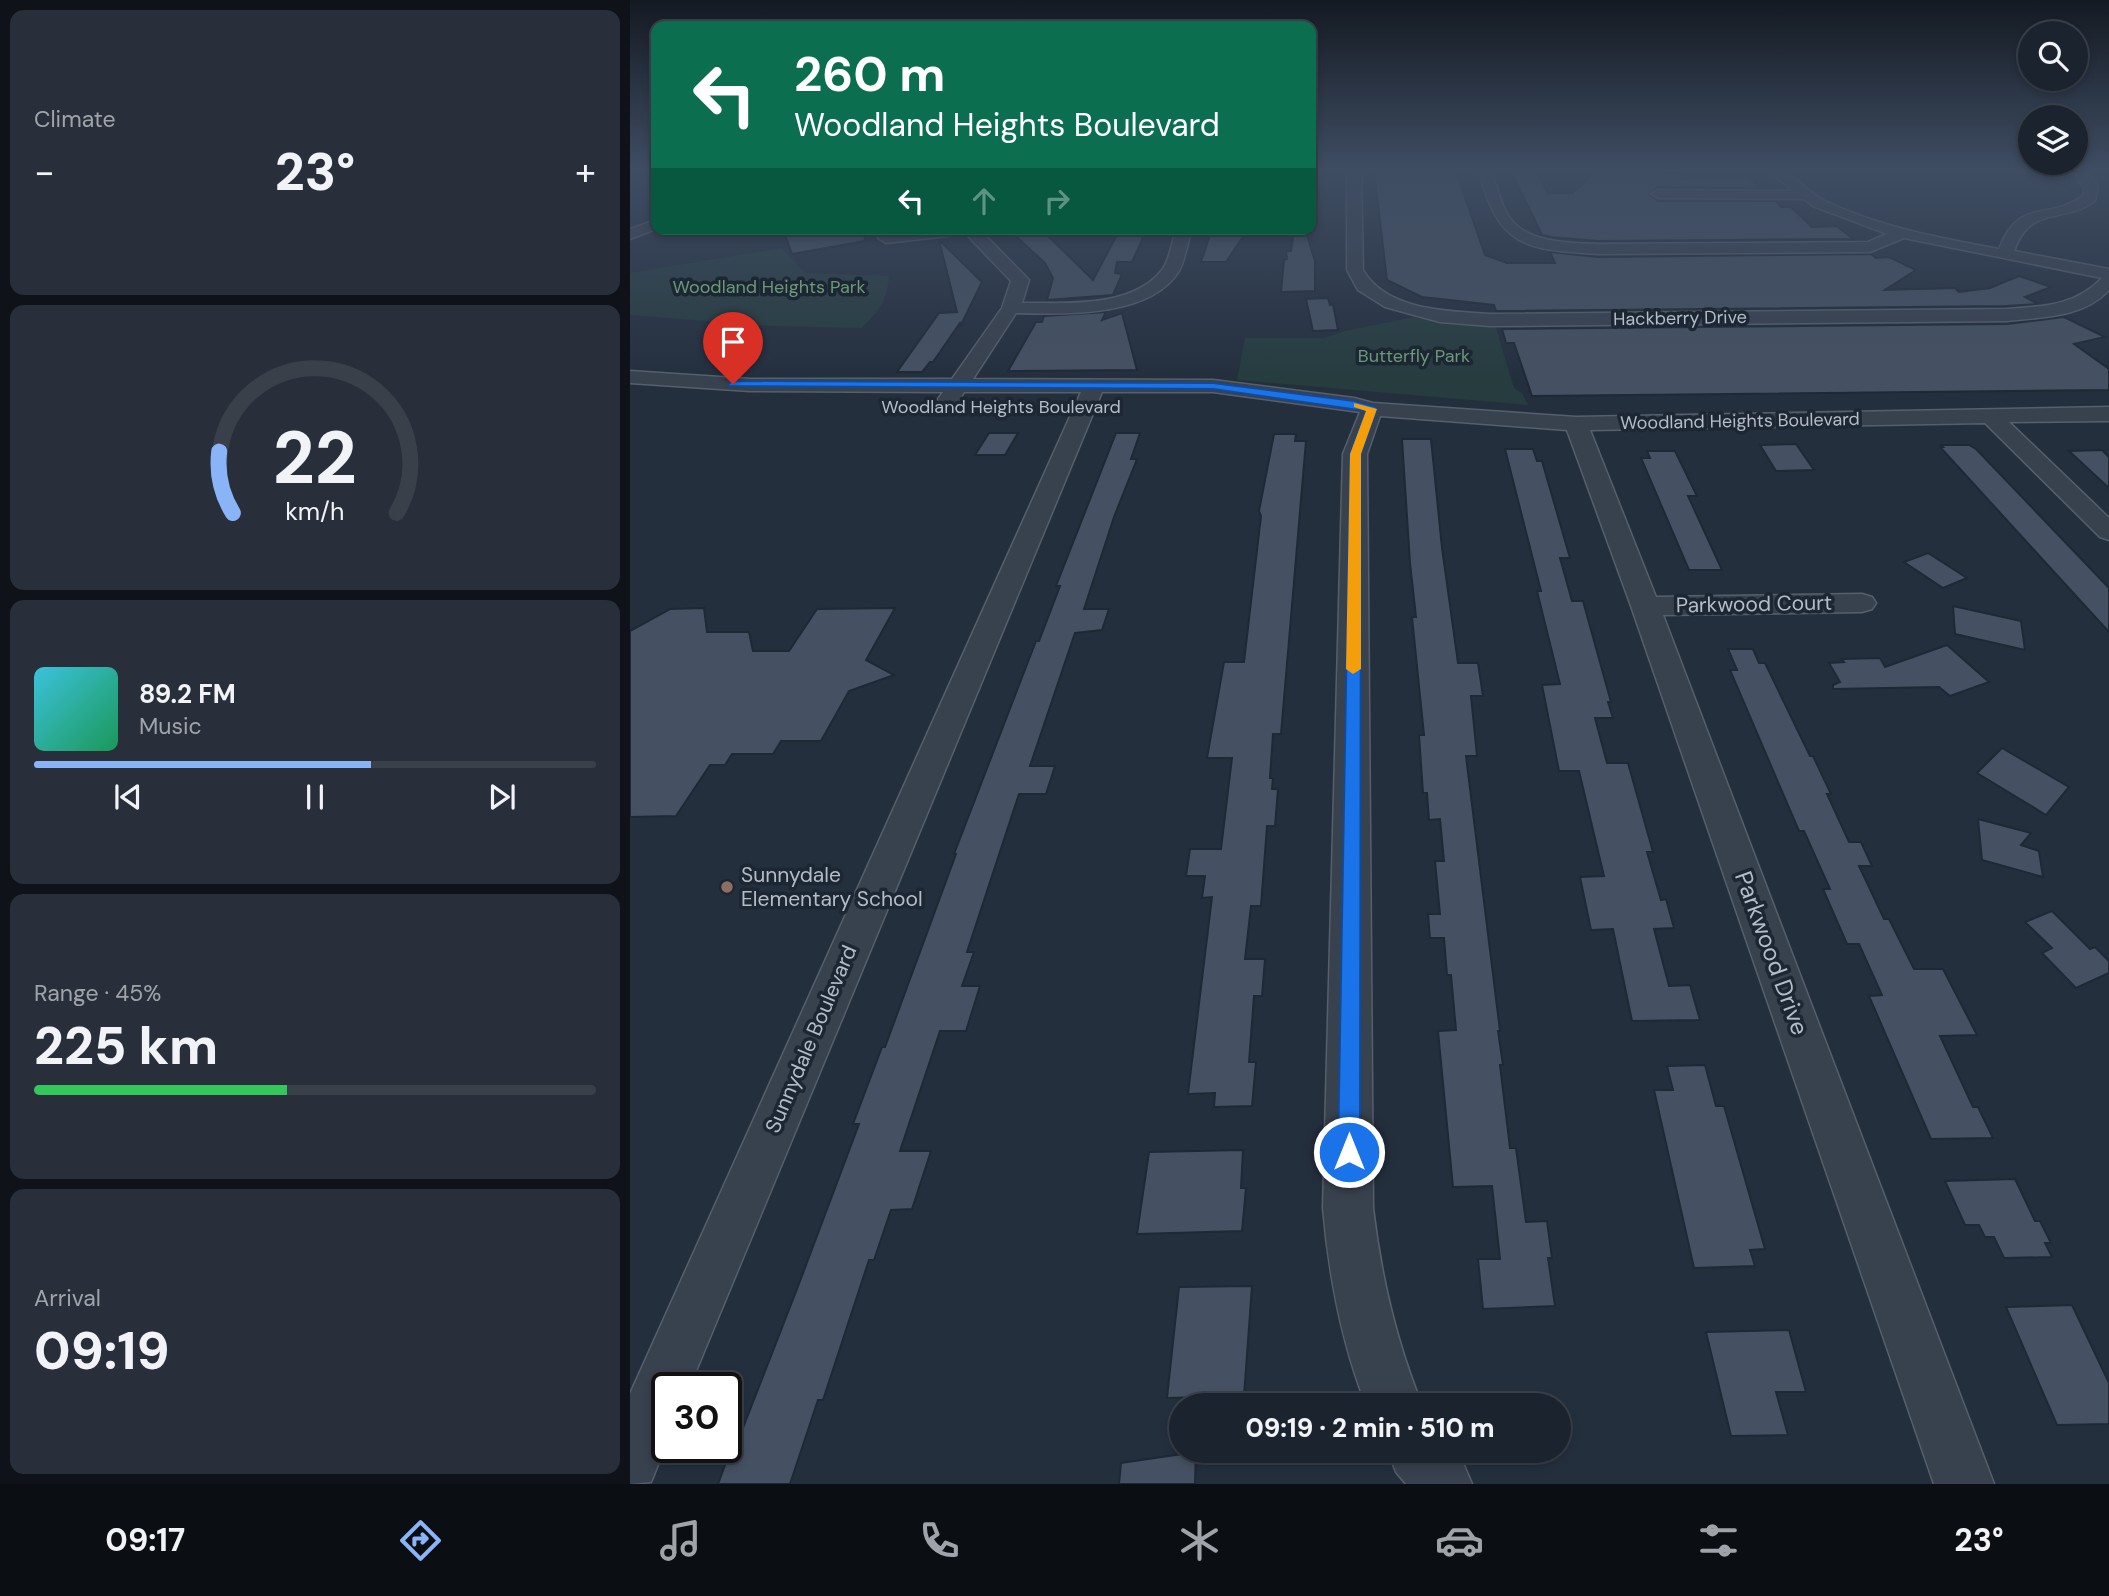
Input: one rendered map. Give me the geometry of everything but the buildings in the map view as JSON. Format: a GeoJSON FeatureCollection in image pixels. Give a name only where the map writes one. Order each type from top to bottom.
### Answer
{"type":"FeatureCollection","features":[{"type":"Feature","properties":{"kind":"street"},"geometry":{"type":"LineString","coordinates":[[958,386],[1011,309],[1020,280],[980,240]]}},
{"type":"Feature","properties":{"kind":"street"},"geometry":{"type":"LineString","coordinates":[[1011,309],[1087,307],[1142,295],[1170,271],[1180,240]]}},
{"type":"Feature","properties":{"kind":"street","name":"Hackberry Drive"},"geometry":{"type":"LineString","coordinates":[[1354,240],[1354,270],[1364,286],[1391,303],[1440,316],[1490,320],[2007,315],[2075,307],[2099,293],[2109,277]]}},
{"type":"Feature","properties":{"kind":"street"},"geometry":{"type":"LineString","coordinates":[[1541,240],[1570,247],[1598,249],[1870,247],[1886,240]]}},
{"type":"Feature","properties":{"kind":"street"},"geometry":{"type":"LineString","coordinates":[[1932,240],[2109,277]]}},
{"type":"Feature","properties":{"kind":"street"},"geometry":{"type":"LineString","coordinates":[[2004,255],[2010,240]]}},
{"type":"Feature","properties":{"kind":"street","name":"Woodland Heights Boulevard"},"geometry":{"type":"LineString","coordinates":[[630,377],[750,385],[958,386],[1087,402],[1213,386],[1354,404],[1372,409],[1576,424],[2109,414]]}},
{"type":"Feature","properties":{"kind":"street","name":"Woodland Heights Boulevard"},"geometry":{"type":"LineString","coordinates":[[958,386],[937,407],[969,407]]}},
{"type":"Feature","properties":{"kind":"street","name":"Sunnydale Boulevard"},"geometry":{"type":"LineString","coordinates":[[630,1461],[1087,402]]}},
{"type":"Feature","properties":{"kind":"street","name":"Woodland Heights Boulevard"},"geometry":{"type":"LineString","coordinates":[[745,405],[864,406]]}},
{"type":"Feature","properties":{"kind":"street","name":"Woodland Heights Boulevard"},"geometry":{"type":"LineString","coordinates":[[1217,408],[1353,413],[1372,409]]}},
{"type":"Feature","properties":{"kind":"street"},"geometry":{"type":"LineString","coordinates":[[1372,409],[1355,454],[1348,1208],[1352,1249],[1366,1322],[1390,1393]]}},
{"type":"Feature","properties":{"kind":"street"},"geometry":{"type":"LineString","coordinates":[[1990,416],[2109,532]]}},
{"type":"Feature","properties":{"kind":"street","name":"Parkwood Drive"},"geometry":{"type":"LineString","coordinates":[[1576,424],[1645,606],[1964,1484]]}},
{"type":"Feature","properties":{"kind":"street","name":"Parkwood Court"},"geometry":{"type":"LineString","coordinates":[[1645,606],[1862,603]]}},
{"type":"Feature","properties":{"kind":"street"},"geometry":{"type":"LineString","coordinates":[[1426,1463],[1442,1484]]}},
{"type":"Feature","properties":{"kind":"green space","name":"Woodland Heights Park"},"geometry":{"type":"Polygon","coordinates":[[[782,248],[805,273],[889,276],[881,305],[862,328],[771,326],[630,315],[630,273],[782,248]]]}},
{"type":"Feature","properties":{"kind":"green space","name":"Butterfly Park"},"geometry":{"type":"Polygon","coordinates":[[[1415,317],[1495,325],[1514,388],[1522,393],[1528,405],[1237,380],[1245,338],[1324,338],[1415,317]]]}},
{"type":"Feature","properties":{"kind":"slow traffic"},"geometry":{"type":"LineString","coordinates":[[1353,669],[1355,454],[1372,409],[1358,405]]}},
{"type":"Feature","properties":{"kind":"place","name":"Sunnydale Elementary School"},"geometry":{"type":"Point","coordinates":[727,887]}},
{"type":"Feature","properties":{"kind":"route"},"geometry":{"type":"LineString","coordinates":[[733,384],[1213,386],[1354,404],[1372,409],[1355,454],[1349,1152]]}}]}
